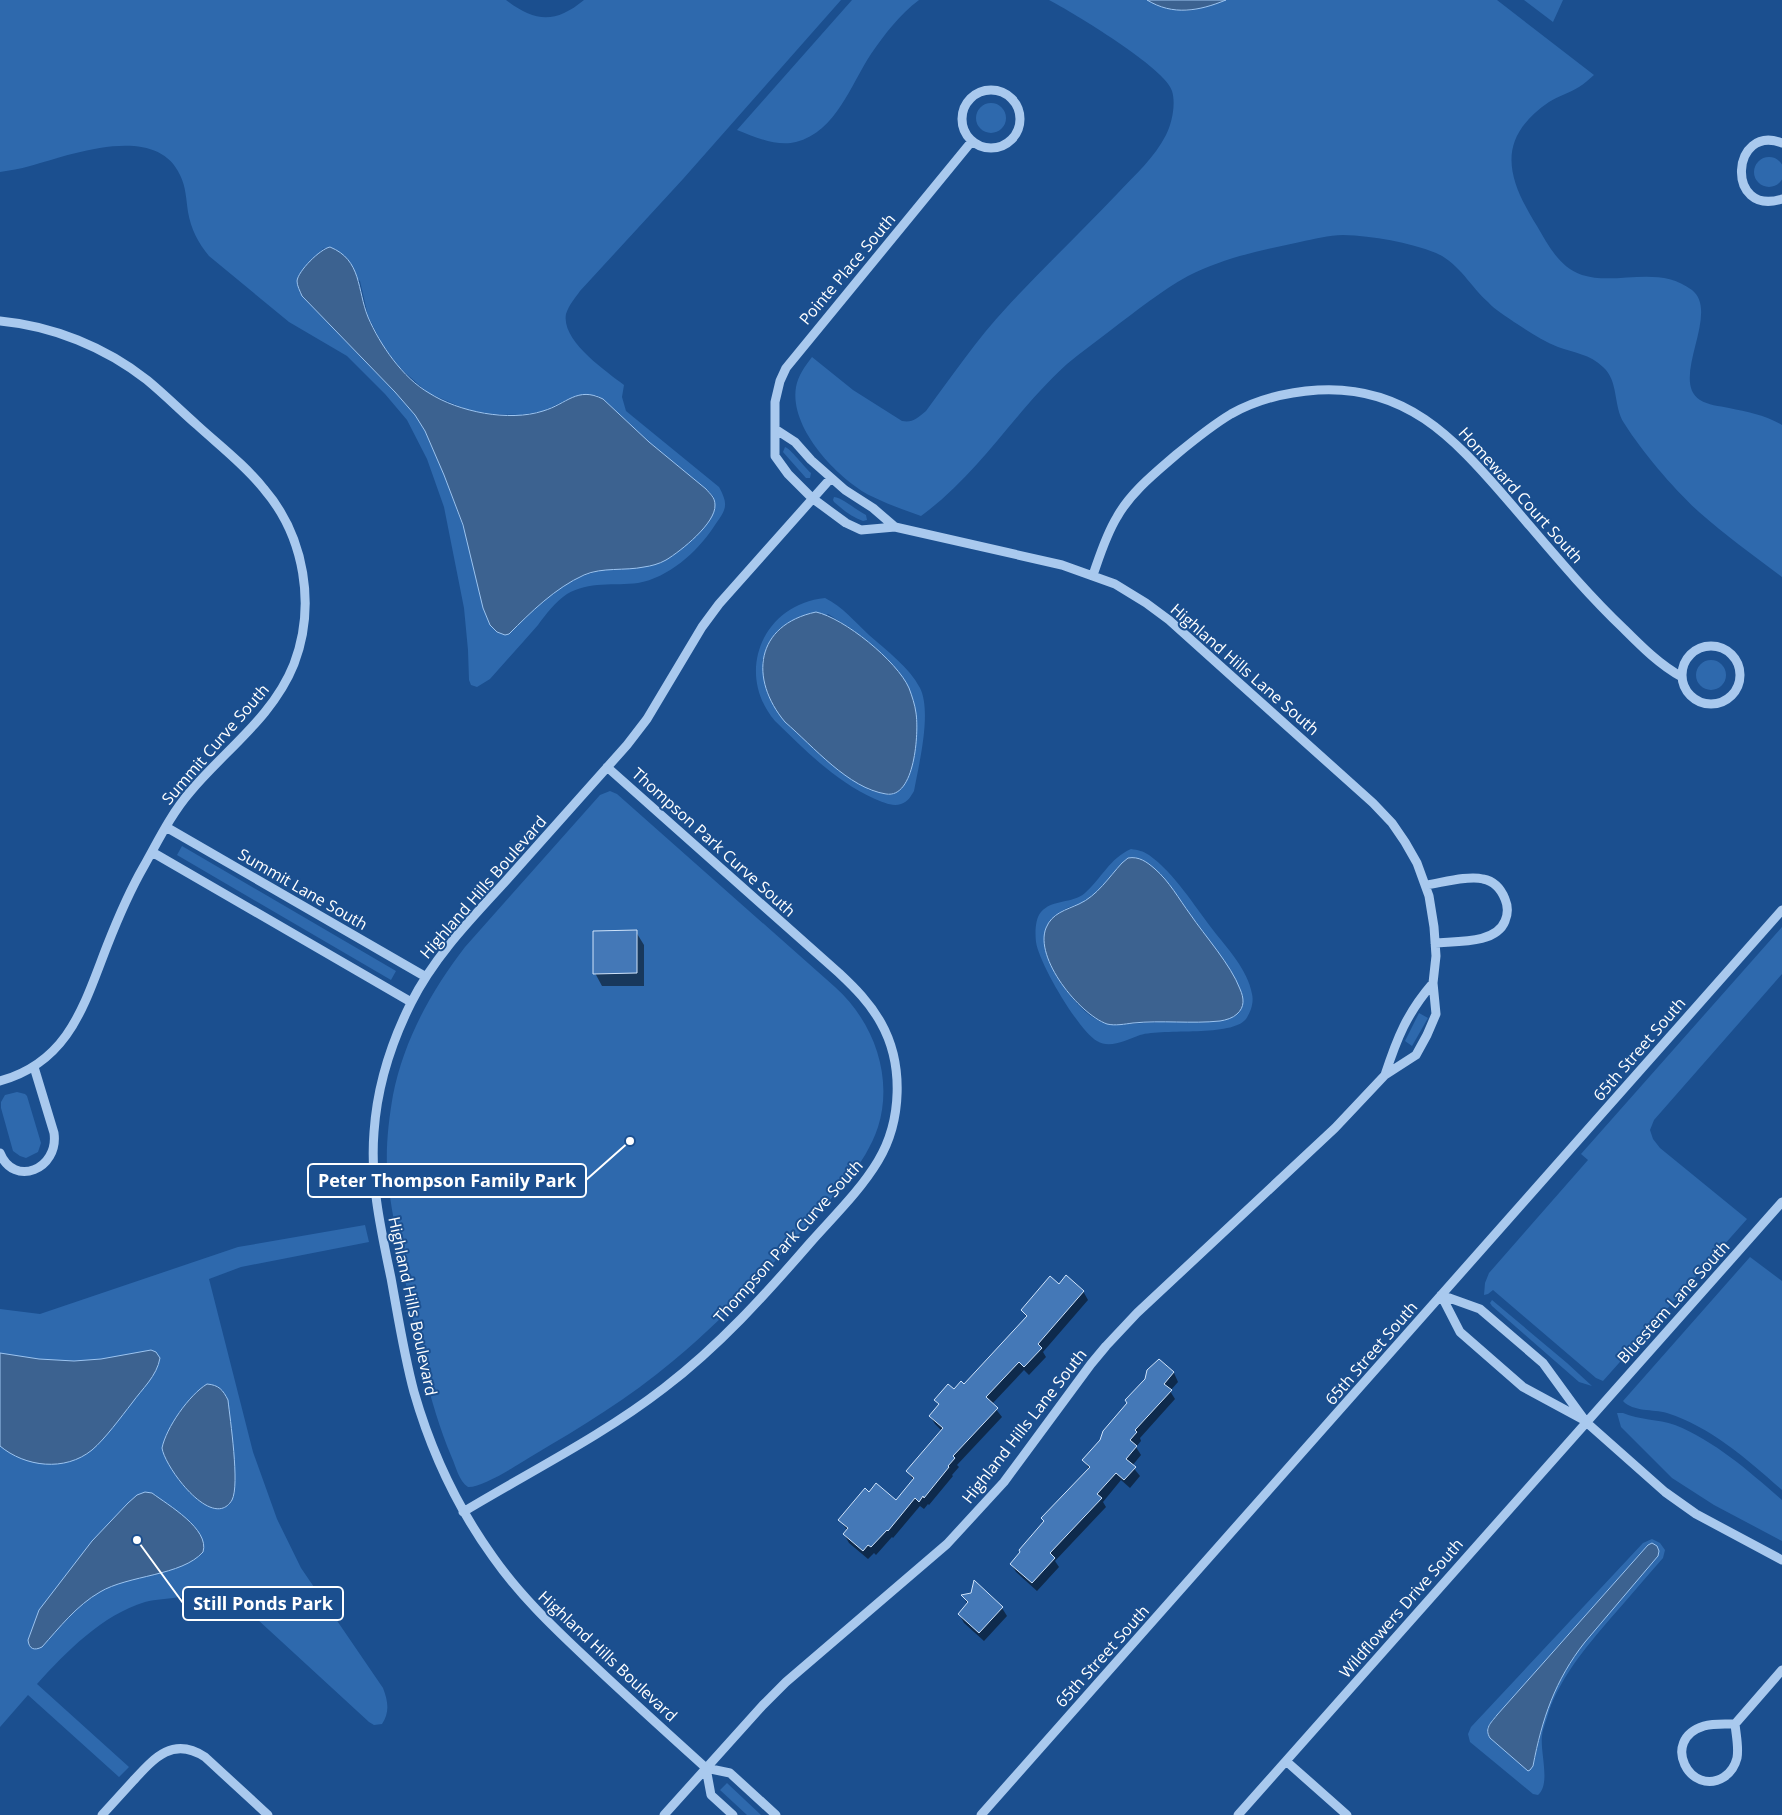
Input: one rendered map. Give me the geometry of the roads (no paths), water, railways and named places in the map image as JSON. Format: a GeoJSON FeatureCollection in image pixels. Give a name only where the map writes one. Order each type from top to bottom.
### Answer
{"type":"FeatureCollection","features":[{"type":"Feature","properties":{"kind":"street"},"geometry":{"type":"LineString","coordinates":[[998,90],[1014,100],[1021,118],[1015,136],[1008,143],[999,147],[989,148],[980,146],[972,141],[965,134],[962,124],[965,105],[970,98],[979,92],[998,90]]}},
{"type":"Feature","properties":{"kind":"street","name":"Pointe Place South"},"geometry":{"type":"LineString","coordinates":[[812,498],[788,474],[775,456],[774,409],[782,374],[972,141]]}},
{"type":"Feature","properties":{"kind":"street"},"geometry":{"type":"LineString","coordinates":[[1782,143],[1772,141],[1752,147],[1743,158],[1740,172],[1746,190],[1756,198],[1768,202],[1782,199]]}},
{"type":"Feature","properties":{"kind":"street","name":"Summit Curve South"},"geometry":{"type":"LineString","coordinates":[[0,321],[41,328],[87,344],[124,364],[148,382],[240,464],[263,487],[283,517],[299,554],[304,582],[305,612],[298,650],[289,674],[270,708],[190,792],[166,827],[125,902],[80,1014],[62,1042],[34,1067],[24,1073],[0,1081]]}},
{"type":"Feature","properties":{"kind":"street","name":"Homeward Court South"},"geometry":{"type":"LineString","coordinates":[[1093,575],[1112,526],[1124,505],[1146,481],[1206,430],[1240,409],[1266,398],[1309,390],[1349,391],[1397,403],[1417,413],[1445,433],[1476,464],[1596,602],[1655,658],[1682,676],[1684,685],[1696,699],[1704,703],[1722,702],[1736,691],[1740,682],[1739,664],[1734,656],[1719,646],[1701,648],[1693,652],[1683,667],[1682,676]]}},
{"type":"Feature","properties":{"kind":"street"},"geometry":{"type":"LineString","coordinates":[[775,429],[795,442],[831,478]]}},
{"type":"Feature","properties":{"kind":"street","name":"Highland Hills Boulevard"},"geometry":{"type":"LineString","coordinates":[[706,1768],[598,1669],[527,1600],[493,1558],[463,1512],[434,1451],[414,1392],[376,1200],[373,1146],[378,1103],[392,1049],[411,1002],[426,977],[464,927],[607,768],[647,719],[702,627],[719,604],[831,478]]}},
{"type":"Feature","properties":{"kind":"street","name":"Highland Hills Lane South"},"geometry":{"type":"LineString","coordinates":[[831,478],[895,526]]}},
{"type":"Feature","properties":{"kind":"street","name":"Highland Hills Lane South"},"geometry":{"type":"LineString","coordinates":[[664,1815],[786,1682],[962,1529],[1004,1482],[1091,1364],[1117,1333],[1335,1128],[1385,1074],[1416,1055],[1428,1035],[1436,1014],[1433,983],[1435,943],[1432,912],[1426,885],[1417,863],[1405,842],[1392,823],[1373,803],[1169,620],[1128,591],[1093,575],[1037,558],[895,526],[861,530],[846,523],[812,498]]}},
{"type":"Feature","properties":{"kind":"street","name":"Thompson Park Curve South"},"geometry":{"type":"LineString","coordinates":[[463,1512],[612,1424],[663,1389],[735,1326],[863,1182],[883,1151],[890,1136],[894,1120],[897,1087],[891,1048],[882,1024],[862,996],[840,973],[607,768]]}},
{"type":"Feature","properties":{"kind":"street","name":"Summit Lane South"},"geometry":{"type":"LineString","coordinates":[[166,827],[426,977]]}},
{"type":"Feature","properties":{"kind":"street"},"geometry":{"type":"LineString","coordinates":[[152,852],[411,1002]]}},
{"type":"Feature","properties":{"kind":"street"},"geometry":{"type":"LineString","coordinates":[[1426,885],[1473,878],[1486,879],[1499,888],[1507,905],[1505,923],[1494,934],[1480,939],[1435,943]]}},
{"type":"Feature","properties":{"kind":"street","name":"65th Street South"},"geometry":{"type":"LineString","coordinates":[[981,1815],[1782,910]]}},
{"type":"Feature","properties":{"kind":"street","name":"Highland Hills Lane South"},"geometry":{"type":"LineString","coordinates":[[1385,1074],[1396,1042],[1416,1003],[1433,983]]}},
{"type":"Feature","properties":{"kind":"street"},"geometry":{"type":"LineString","coordinates":[[0,1153],[9,1166],[18,1170],[29,1171],[44,1164],[53,1151],[54,1133],[34,1067]]}},
{"type":"Feature","properties":{"kind":"street","name":"Bluestem Lane South"},"geometry":{"type":"LineString","coordinates":[[1586,1422],[1782,1202]]}},
{"type":"Feature","properties":{"kind":"street"},"geometry":{"type":"LineString","coordinates":[[1441,1295],[1460,1332],[1523,1387],[1586,1422]]}},
{"type":"Feature","properties":{"kind":"street"},"geometry":{"type":"LineString","coordinates":[[1441,1295],[1480,1309],[1543,1363],[1586,1422],[1648,1479],[1680,1504],[1716,1526],[1782,1560]]}},
{"type":"Feature","properties":{"kind":"street","name":"Wildflowers Drive South"},"geometry":{"type":"LineString","coordinates":[[1238,1815],[1586,1422]]}},
{"type":"Feature","properties":{"kind":"street"},"geometry":{"type":"LineString","coordinates":[[1735,1724],[1708,1725],[1688,1736],[1683,1747],[1682,1757],[1688,1771],[1702,1779],[1712,1781],[1721,1778],[1731,1771],[1737,1756],[1735,1724],[1782,1670]]}},
{"type":"Feature","properties":{"kind":"street"},"geometry":{"type":"LineString","coordinates":[[102,1815],[152,1760],[165,1752],[181,1749],[194,1751],[205,1757],[268,1815]]}},
{"type":"Feature","properties":{"kind":"street"},"geometry":{"type":"LineString","coordinates":[[1286,1761],[1347,1815]]}},
{"type":"Feature","properties":{"kind":"street"},"geometry":{"type":"LineString","coordinates":[[732,1815],[711,1795],[706,1768],[730,1773],[776,1815]]}},
{"type":"Feature","properties":{"kind":"place","name":"Peter Thompson Family Park"},"geometry":{"type":"Point","coordinates":[630,1141]}},
{"type":"Feature","properties":{"kind":"place","name":"Still Ponds Park"},"geometry":{"type":"Point","coordinates":[137,1540]}}]}
